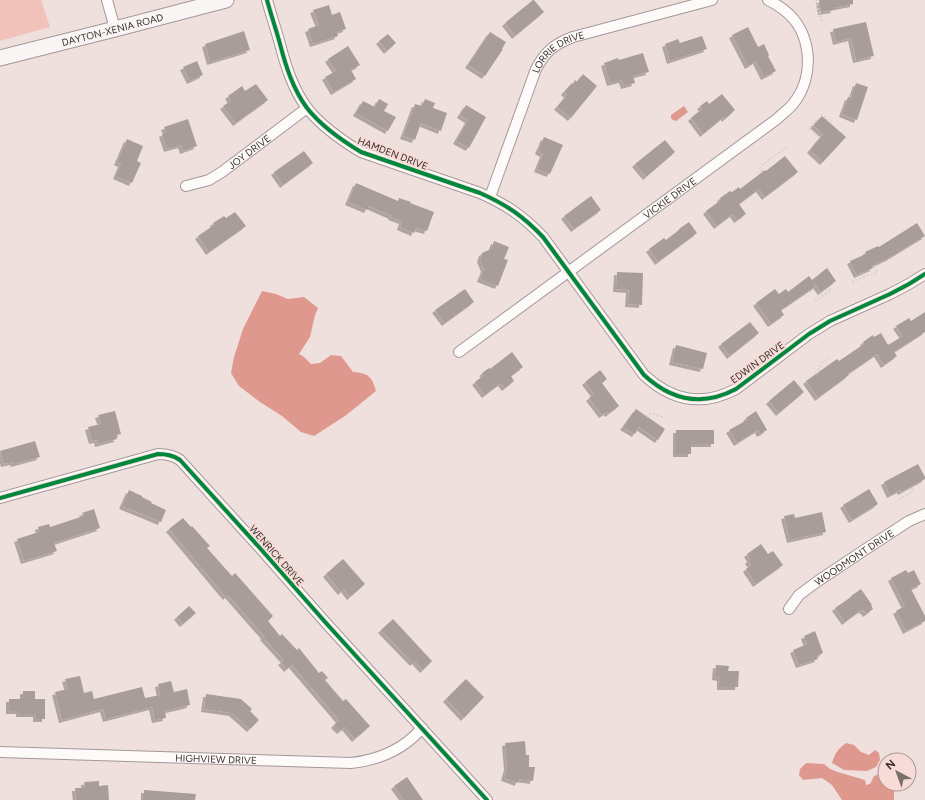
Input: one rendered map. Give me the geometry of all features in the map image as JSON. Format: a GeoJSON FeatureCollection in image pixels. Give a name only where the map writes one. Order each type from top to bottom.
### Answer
{"type":"FeatureCollection","features":[{"type":"Feature","properties":{"kind":"main road","name":"DAYTON-XENIA ROAD"},"geometry":{"type":"LineString","coordinates":[[0,58],[115,30],[226,0]]}},
{"type":"Feature","properties":{"kind":"street"},"geometry":{"type":"LineString","coordinates":[[107,0],[115,30]]}},
{"type":"Feature","properties":{"kind":"street","name":"HAMDEN DRIVE"},"geometry":{"type":"LineString","coordinates":[[268,0],[285,63],[296,91],[307,108],[331,132],[361,152],[490,197],[512,210],[531,224],[543,237],[568,272]]}},
{"type":"Feature","properties":{"kind":"street","name":"LORRIE DRIVE"},"geometry":{"type":"LineString","coordinates":[[490,197],[536,70],[548,51],[558,43],[573,37],[712,0]]}},
{"type":"Feature","properties":{"kind":"street"},"geometry":{"type":"LineString","coordinates":[[768,0],[783,5]]}},
{"type":"Feature","properties":{"kind":"street","name":"VICKIE DRIVE"},"geometry":{"type":"LineString","coordinates":[[459,352],[781,115],[793,104],[801,93],[806,80],[808,55],[806,42],[801,30],[783,5]]}},
{"type":"Feature","properties":{"kind":"street","name":"JOY DRIVE"},"geometry":{"type":"LineString","coordinates":[[186,186],[209,180],[222,172],[307,108]]}},
{"type":"Feature","properties":{"kind":"street","name":"EDWIN DRIVE"},"geometry":{"type":"LineString","coordinates":[[568,272],[644,375],[654,384],[667,392],[682,397],[697,399],[714,398],[729,392],[809,334],[830,321],[890,294],[925,274]]}},
{"type":"Feature","properties":{"kind":"street","name":"WENRICK DRIVE"},"geometry":{"type":"LineString","coordinates":[[0,498],[158,454],[174,456],[180,460],[262,550],[326,624],[487,800]]}},
{"type":"Feature","properties":{"kind":"street","name":"WOODMONT DRIVE"},"geometry":{"type":"LineString","coordinates":[[789,609],[799,596],[818,581],[915,518],[925,514]]}},
{"type":"Feature","properties":{"kind":"street","name":"HIGHVIEW DRIVE"},"geometry":{"type":"LineString","coordinates":[[0,752],[352,763],[372,760],[394,750],[410,740],[422,728]]}},
{"type":"Feature","properties":{"kind":"path"},"geometry":{"type":"LineString","coordinates":[[816,0],[822,22]]}},
{"type":"Feature","properties":{"kind":"path"},"geometry":{"type":"LineString","coordinates":[[820,138],[809,129],[822,115],[832,123]]}},
{"type":"Feature","properties":{"kind":"path"},"geometry":{"type":"LineString","coordinates":[[762,172],[760,169],[761,166],[788,146]]}},
{"type":"Feature","properties":{"kind":"path"},"geometry":{"type":"LineString","coordinates":[[852,282],[868,275],[875,274],[877,271],[874,265]]}},
{"type":"Feature","properties":{"kind":"path"},"geometry":{"type":"LineString","coordinates":[[815,301],[831,290],[828,286]]}},
{"type":"Feature","properties":{"kind":"path"},"geometry":{"type":"LineString","coordinates":[[816,374],[822,363],[828,358]]}},
{"type":"Feature","properties":{"kind":"path"},"geometry":{"type":"LineString","coordinates":[[647,417],[650,414],[664,418]]}},
{"type":"Feature","properties":{"kind":"path"},"geometry":{"type":"LineString","coordinates":[[899,499],[910,494],[913,491],[912,486]]}},
{"type":"Feature","properties":{"kind":"shaded area"},"geometry":{"type":"Polygon","coordinates":[[[0,0],[41,0],[50,27],[0,41],[0,0]]]}},
{"type":"Feature","properties":{"kind":"shaded area"},"geometry":{"type":"Polygon","coordinates":[[[684,106],[688,112],[676,121],[673,120],[671,115],[684,106]]]}},
{"type":"Feature","properties":{"kind":"shaded area"},"geometry":{"type":"Polygon","coordinates":[[[262,291],[276,294],[288,299],[304,297],[318,308],[310,337],[299,354],[311,364],[320,363],[331,355],[341,356],[353,372],[363,373],[371,379],[375,386],[376,391],[345,416],[314,436],[301,432],[282,416],[260,402],[239,386],[231,373],[234,357],[243,329],[262,291]]]}},
{"type":"Feature","properties":{"kind":"shaded area"},"geometry":{"type":"Polygon","coordinates":[[[846,743],[854,745],[861,752],[869,755],[875,750],[878,752],[877,765],[867,771],[844,770],[832,763],[834,756],[846,743]]]}},
{"type":"Feature","properties":{"kind":"shaded area"},"geometry":{"type":"Polygon","coordinates":[[[806,763],[824,764],[830,769],[865,780],[866,785],[870,784],[874,776],[877,775],[877,792],[894,792],[894,800],[842,800],[832,785],[822,778],[803,780],[799,775],[800,769],[806,763]]]}},
{"type":"Feature","properties":{"kind":"building"},"geometry":{"type":"Polygon","coordinates":[[[533,0],[544,12],[515,36],[505,23],[533,0]]]}},
{"type":"Feature","properties":{"kind":"building"},"geometry":{"type":"Polygon","coordinates":[[[819,0],[853,0],[853,4],[833,8],[834,10],[821,12],[819,0]]]}},
{"type":"Feature","properties":{"kind":"building"},"geometry":{"type":"Polygon","coordinates":[[[329,5],[332,15],[340,12],[346,29],[337,32],[338,36],[313,44],[308,29],[319,25],[313,10],[329,5]]]}},
{"type":"Feature","properties":{"kind":"building"},"geometry":{"type":"Polygon","coordinates":[[[866,22],[874,56],[856,60],[851,38],[836,42],[833,29],[866,22]]]}},
{"type":"Feature","properties":{"kind":"building"},"geometry":{"type":"Polygon","coordinates":[[[748,27],[758,47],[764,44],[769,55],[768,56],[776,71],[764,77],[756,61],[748,66],[732,35],[748,27]]]}},
{"type":"Feature","properties":{"kind":"building"},"geometry":{"type":"Polygon","coordinates":[[[244,31],[250,50],[210,62],[205,44],[244,31]]]}},
{"type":"Feature","properties":{"kind":"building"},"geometry":{"type":"Polygon","coordinates":[[[490,32],[506,42],[485,76],[468,65],[490,32]]]}},
{"type":"Feature","properties":{"kind":"building"},"geometry":{"type":"Polygon","coordinates":[[[388,34],[396,43],[387,51],[379,41],[388,34]]]}},
{"type":"Feature","properties":{"kind":"building"},"geometry":{"type":"Polygon","coordinates":[[[702,36],[707,49],[670,61],[665,44],[678,39],[680,43],[702,36]]]}},
{"type":"Feature","properties":{"kind":"building"},"geometry":{"type":"Polygon","coordinates":[[[348,46],[360,65],[351,70],[356,79],[334,92],[325,77],[336,71],[328,59],[348,46]]]}},
{"type":"Feature","properties":{"kind":"building"},"geometry":{"type":"Polygon","coordinates":[[[643,53],[649,72],[633,76],[635,83],[624,86],[622,80],[610,83],[604,63],[618,58],[619,60],[643,53]]]}},
{"type":"Feature","properties":{"kind":"building"},"geometry":{"type":"Polygon","coordinates":[[[197,61],[203,75],[190,81],[183,67],[197,61]]]}},
{"type":"Feature","properties":{"kind":"building"},"geometry":{"type":"Polygon","coordinates":[[[583,74],[597,86],[571,118],[557,107],[567,95],[564,92],[572,83],[573,84],[575,80],[577,82],[583,74]]]}},
{"type":"Feature","properties":{"kind":"building"},"geometry":{"type":"Polygon","coordinates":[[[856,83],[868,87],[857,120],[842,114],[848,97],[851,98],[856,83]]]}},
{"type":"Feature","properties":{"kind":"building"},"geometry":{"type":"Polygon","coordinates":[[[256,84],[268,100],[236,123],[223,106],[231,101],[228,96],[242,86],[245,91],[256,84]]]}},
{"type":"Feature","properties":{"kind":"building"},"geometry":{"type":"Polygon","coordinates":[[[722,94],[735,110],[703,134],[691,118],[702,109],[700,106],[707,101],[709,104],[722,94]]]}},
{"type":"Feature","properties":{"kind":"building"},"geometry":{"type":"Polygon","coordinates":[[[379,99],[388,104],[384,111],[396,117],[388,131],[356,113],[363,101],[375,107],[379,99]]]}},
{"type":"Feature","properties":{"kind":"building"},"geometry":{"type":"Polygon","coordinates":[[[425,99],[435,103],[433,108],[447,113],[441,131],[421,123],[415,140],[403,136],[415,104],[422,106],[425,99]]]}},
{"type":"Feature","properties":{"kind":"building"},"geometry":{"type":"Polygon","coordinates":[[[466,105],[486,117],[469,148],[456,141],[468,120],[460,115],[466,105]]]}},
{"type":"Feature","properties":{"kind":"building"},"geometry":{"type":"Polygon","coordinates":[[[822,116],[846,137],[823,162],[810,150],[823,134],[813,125],[822,116]]]}},
{"type":"Feature","properties":{"kind":"building"},"geometry":{"type":"Polygon","coordinates":[[[188,119],[197,146],[183,151],[181,145],[167,149],[162,134],[166,132],[164,127],[188,119]]]}},
{"type":"Feature","properties":{"kind":"building"},"geometry":{"type":"Polygon","coordinates":[[[544,137],[563,145],[550,174],[537,169],[543,154],[538,151],[544,137]]]}},
{"type":"Feature","properties":{"kind":"building"},"geometry":{"type":"Polygon","coordinates":[[[127,139],[143,146],[137,161],[141,163],[132,183],[116,176],[121,164],[117,162],[127,139]]]}},
{"type":"Feature","properties":{"kind":"building"},"geometry":{"type":"Polygon","coordinates":[[[665,140],[675,152],[646,177],[635,164],[665,140]]]}},
{"type":"Feature","properties":{"kind":"building"},"geometry":{"type":"Polygon","coordinates":[[[304,151],[313,163],[283,185],[274,172],[304,151]]]}},
{"type":"Feature","properties":{"kind":"building"},"geometry":{"type":"Polygon","coordinates":[[[785,156],[798,172],[765,197],[759,189],[739,204],[746,214],[737,220],[733,214],[717,226],[706,211],[730,191],[732,192],[739,187],[740,189],[785,156]]]}},
{"type":"Feature","properties":{"kind":"building"},"geometry":{"type":"Polygon","coordinates":[[[356,183],[398,201],[399,198],[434,212],[427,231],[416,228],[414,233],[400,227],[402,221],[391,217],[392,216],[369,206],[367,210],[348,202],[356,183]]]}},
{"type":"Feature","properties":{"kind":"building"},"geometry":{"type":"Polygon","coordinates":[[[591,196],[601,210],[574,229],[564,216],[591,196]]]}},
{"type":"Feature","properties":{"kind":"building"},"geometry":{"type":"Polygon","coordinates":[[[235,212],[246,226],[209,252],[198,236],[214,225],[213,223],[224,216],[226,218],[235,212]]]}},
{"type":"Feature","properties":{"kind":"building"},"geometry":{"type":"Polygon","coordinates":[[[689,222],[697,233],[658,262],[649,249],[664,238],[666,240],[689,222]]]}},
{"type":"Feature","properties":{"kind":"building"},"geometry":{"type":"Polygon","coordinates":[[[917,223],[925,236],[889,258],[872,266],[873,268],[857,275],[850,261],[866,254],[865,252],[878,246],[879,247],[917,223]]]}},
{"type":"Feature","properties":{"kind":"building"},"geometry":{"type":"Polygon","coordinates":[[[494,241],[509,247],[504,259],[508,260],[498,286],[480,279],[484,269],[480,259],[482,253],[491,249],[494,241]]]}},
{"type":"Feature","properties":{"kind":"building"},"geometry":{"type":"Polygon","coordinates":[[[827,268],[836,281],[821,292],[812,280],[827,268]]]}},
{"type":"Feature","properties":{"kind":"building"},"geometry":{"type":"Polygon","coordinates":[[[617,272],[643,273],[642,305],[628,304],[629,290],[616,289],[617,272]]]}},
{"type":"Feature","properties":{"kind":"building"},"geometry":{"type":"Polygon","coordinates":[[[809,276],[816,286],[781,310],[784,315],[771,324],[756,303],[775,289],[779,294],[786,289],[788,292],[809,276]]]}},
{"type":"Feature","properties":{"kind":"building"},"geometry":{"type":"Polygon","coordinates":[[[465,289],[474,302],[445,323],[435,310],[465,289]]]}},
{"type":"Feature","properties":{"kind":"building"},"geometry":{"type":"Polygon","coordinates":[[[925,312],[925,332],[894,352],[897,356],[884,365],[877,354],[848,374],[849,375],[818,398],[806,381],[837,359],[839,361],[864,344],[863,342],[873,335],[874,337],[881,333],[888,345],[903,336],[896,326],[909,318],[911,321],[925,312]]]}},
{"type":"Feature","properties":{"kind":"building"},"geometry":{"type":"Polygon","coordinates":[[[750,322],[759,333],[730,356],[721,344],[750,322]]]}},
{"type":"Feature","properties":{"kind":"building"},"geometry":{"type":"Polygon","coordinates":[[[676,345],[707,353],[703,369],[672,362],[676,345]]]}},
{"type":"Feature","properties":{"kind":"building"},"geometry":{"type":"Polygon","coordinates":[[[512,352],[523,367],[511,376],[514,381],[505,388],[501,383],[485,395],[475,382],[484,375],[482,373],[489,368],[490,369],[512,352]]]}},
{"type":"Feature","properties":{"kind":"building"},"geometry":{"type":"Polygon","coordinates":[[[600,370],[607,379],[602,383],[619,406],[608,414],[607,412],[602,415],[589,398],[594,394],[585,382],[600,370]]]}},
{"type":"Feature","properties":{"kind":"building"},"geometry":{"type":"Polygon","coordinates":[[[794,380],[804,392],[779,413],[769,401],[794,380]]]}},
{"type":"Feature","properties":{"kind":"building"},"geometry":{"type":"Polygon","coordinates":[[[636,409],[665,429],[658,440],[639,427],[635,434],[623,427],[636,409]]]}},
{"type":"Feature","properties":{"kind":"building"},"geometry":{"type":"Polygon","coordinates":[[[115,411],[121,434],[116,435],[117,439],[98,444],[97,440],[92,441],[88,427],[101,424],[98,415],[115,411]]]}},
{"type":"Feature","properties":{"kind":"building"},"geometry":{"type":"Polygon","coordinates":[[[756,411],[767,430],[760,434],[758,430],[737,443],[729,430],[747,420],[746,418],[756,411]]]}},
{"type":"Feature","properties":{"kind":"building"},"geometry":{"type":"Polygon","coordinates":[[[676,430],[714,430],[714,444],[691,444],[691,454],[676,454],[676,430]]]}},
{"type":"Feature","properties":{"kind":"building"},"geometry":{"type":"Polygon","coordinates":[[[35,441],[40,457],[14,464],[13,462],[4,464],[0,451],[35,441]]]}},
{"type":"Feature","properties":{"kind":"building"},"geometry":{"type":"Polygon","coordinates":[[[918,464],[925,479],[901,492],[900,490],[890,495],[884,482],[918,464]]]}},
{"type":"Feature","properties":{"kind":"building"},"geometry":{"type":"Polygon","coordinates":[[[869,489],[878,504],[852,520],[843,505],[869,489]]]}},
{"type":"Feature","properties":{"kind":"building"},"geometry":{"type":"Polygon","coordinates":[[[129,490],[166,510],[161,522],[122,506],[129,490]]]}},
{"type":"Feature","properties":{"kind":"building"},"geometry":{"type":"Polygon","coordinates":[[[94,509],[100,528],[54,543],[57,551],[24,561],[17,539],[39,532],[38,527],[49,524],[50,527],[84,516],[82,513],[94,509]]]}},
{"type":"Feature","properties":{"kind":"building"},"geometry":{"type":"Polygon","coordinates":[[[822,512],[826,532],[790,540],[784,516],[794,514],[795,518],[822,512]]]}},
{"type":"Feature","properties":{"kind":"building"},"geometry":{"type":"Polygon","coordinates":[[[183,518],[210,546],[207,548],[232,576],[235,573],[273,616],[268,621],[280,636],[282,634],[297,650],[299,648],[319,673],[322,671],[328,678],[325,680],[343,701],[346,699],[370,726],[355,739],[345,727],[340,731],[334,725],[339,720],[292,665],[287,669],[281,662],[284,660],[263,637],[264,636],[228,595],[226,597],[169,529],[183,518]]]}},
{"type":"Feature","properties":{"kind":"building"},"geometry":{"type":"Polygon","coordinates":[[[761,544],[768,554],[773,551],[783,565],[756,584],[746,569],[751,565],[748,561],[750,559],[747,554],[761,544]]]}},
{"type":"Feature","properties":{"kind":"building"},"geometry":{"type":"Polygon","coordinates":[[[343,559],[365,584],[350,597],[344,589],[341,592],[326,574],[343,559]]]}},
{"type":"Feature","properties":{"kind":"building"},"geometry":{"type":"Polygon","coordinates":[[[906,570],[908,573],[914,570],[921,584],[911,589],[925,616],[925,621],[906,631],[896,611],[905,606],[891,578],[906,570]]]}},
{"type":"Feature","properties":{"kind":"building"},"geometry":{"type":"Polygon","coordinates":[[[861,589],[872,605],[873,609],[866,614],[863,610],[861,610],[845,622],[835,608],[861,589]]]}},
{"type":"Feature","properties":{"kind":"building"},"geometry":{"type":"Polygon","coordinates":[[[189,606],[196,613],[183,624],[177,617],[189,606]]]}},
{"type":"Feature","properties":{"kind":"building"},"geometry":{"type":"Polygon","coordinates":[[[393,619],[432,661],[423,670],[415,661],[413,663],[381,630],[393,619]]]}},
{"type":"Feature","properties":{"kind":"building"},"geometry":{"type":"Polygon","coordinates":[[[815,631],[823,653],[817,656],[818,659],[799,665],[793,650],[807,644],[804,636],[815,631]]]}},
{"type":"Feature","properties":{"kind":"building"},"geometry":{"type":"Polygon","coordinates":[[[716,665],[729,666],[728,671],[739,671],[738,687],[720,687],[720,678],[715,677],[716,665]]]}},
{"type":"Feature","properties":{"kind":"building"},"geometry":{"type":"Polygon","coordinates":[[[80,676],[84,693],[92,691],[94,699],[142,687],[145,698],[160,695],[158,684],[171,681],[174,692],[187,689],[190,705],[165,711],[166,718],[155,720],[152,707],[106,719],[103,709],[62,720],[55,692],[68,689],[65,679],[80,676]]]}},
{"type":"Feature","properties":{"kind":"building"},"geometry":{"type":"Polygon","coordinates":[[[466,679],[484,697],[464,718],[446,699],[466,679]]]}},
{"type":"Feature","properties":{"kind":"building"},"geometry":{"type":"Polygon","coordinates":[[[23,691],[35,691],[35,699],[45,699],[45,719],[36,719],[36,714],[19,714],[19,711],[9,711],[9,699],[23,699],[23,691]]]}},
{"type":"Feature","properties":{"kind":"building"},"geometry":{"type":"Polygon","coordinates":[[[206,694],[241,699],[252,709],[250,711],[259,720],[250,729],[232,713],[204,709],[206,694]]]}},
{"type":"Feature","properties":{"kind":"building"},"geometry":{"type":"Polygon","coordinates":[[[525,741],[526,755],[529,755],[529,767],[535,767],[533,781],[519,779],[518,783],[504,778],[507,767],[505,743],[525,741]]]}},
{"type":"Feature","properties":{"kind":"building"},"geometry":{"type":"Polygon","coordinates":[[[407,777],[423,800],[404,800],[394,786],[407,777]]]}},
{"type":"Feature","properties":{"kind":"building"},"geometry":{"type":"Polygon","coordinates":[[[99,781],[99,786],[108,785],[109,800],[76,800],[75,788],[85,788],[84,782],[99,781]]]}},
{"type":"Feature","properties":{"kind":"building"},"geometry":{"type":"Polygon","coordinates":[[[144,790],[196,794],[195,800],[144,800],[144,790]]]}},
{"type":"Feature","properties":{"kind":"cycle path"},"geometry":{"type":"LineString","coordinates":[[267,0],[290,78],[302,101],[325,127],[361,152],[480,193],[507,207],[529,223],[543,237],[644,375],[665,391],[676,396],[699,399],[711,398],[723,395],[736,389],[809,334],[830,321],[890,294],[925,274]]}},
{"type":"Feature","properties":{"kind":"cycle path"},"geometry":{"type":"LineString","coordinates":[[0,498],[158,454],[170,455],[177,458],[487,800]]}}]}
